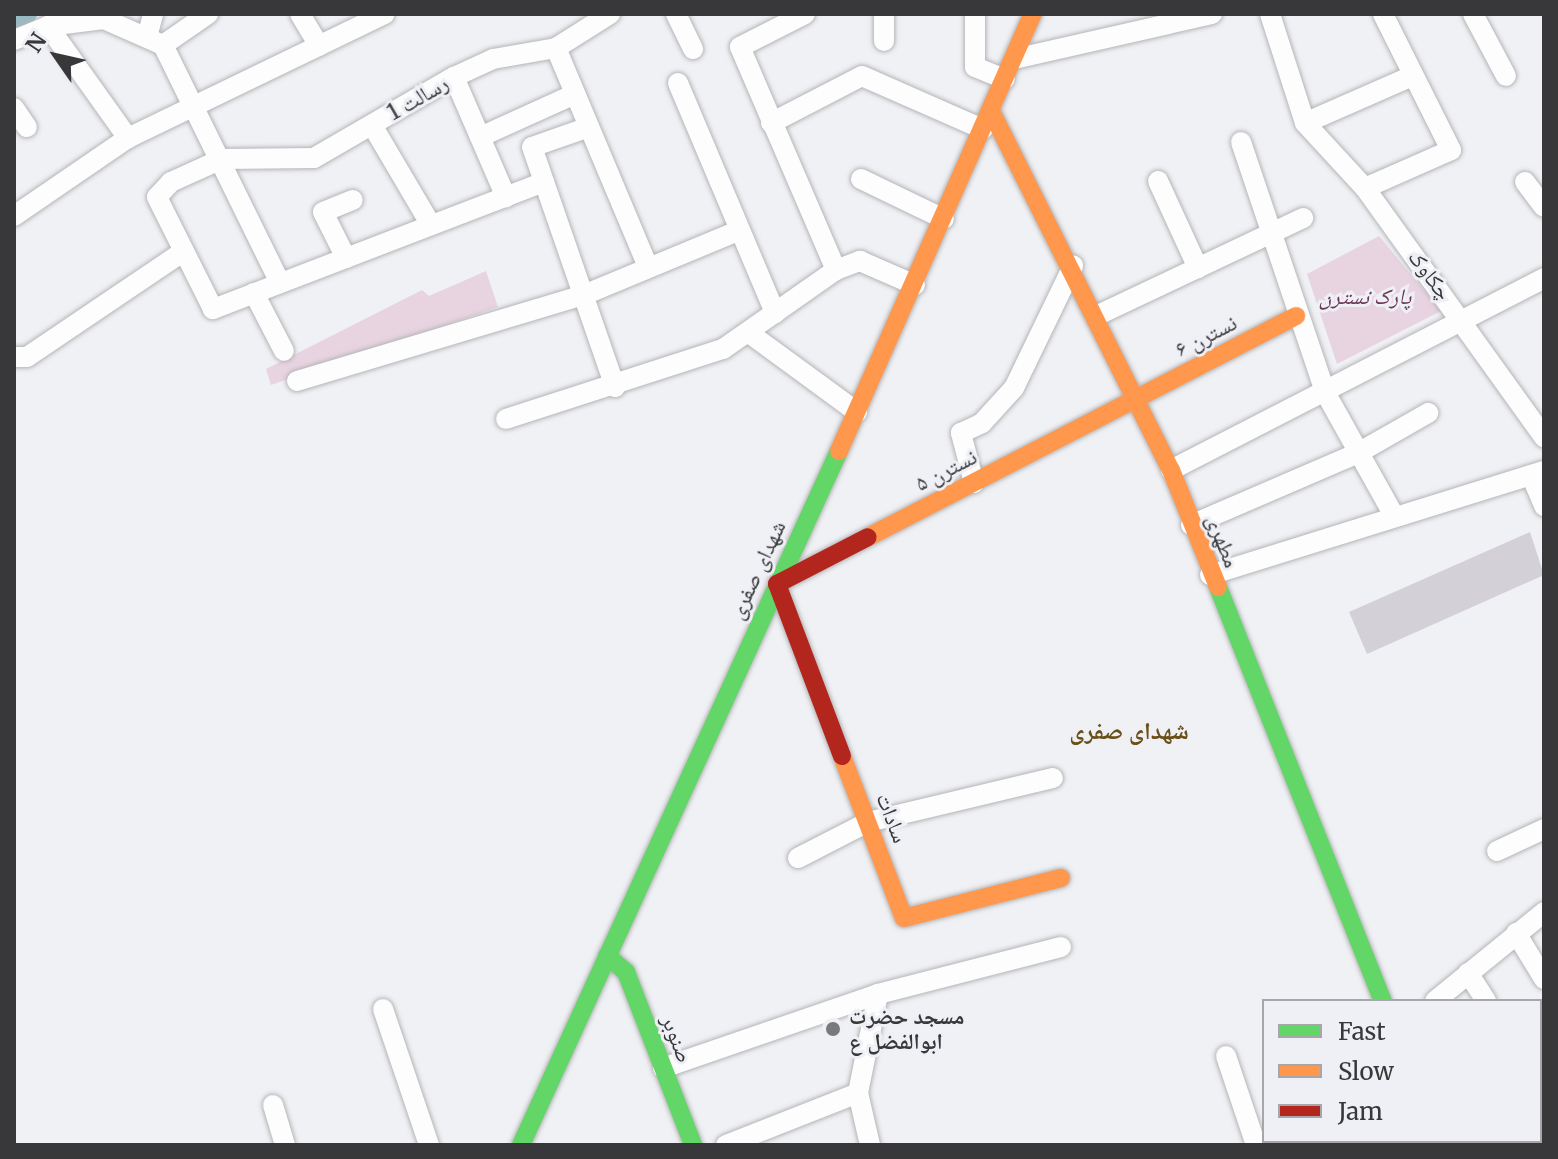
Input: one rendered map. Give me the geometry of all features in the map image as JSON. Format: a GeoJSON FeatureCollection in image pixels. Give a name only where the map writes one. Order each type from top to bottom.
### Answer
{"type":"FeatureCollection","features":[{"type":"Feature","properties":{"kind":"street"},"geometry":{"type":"LineString","coordinates":[[153,14],[155,41],[222,159],[280,283]]}},
{"type":"Feature","properties":{"kind":"street"},"geometry":{"type":"LineString","coordinates":[[300,14],[319,46]]}},
{"type":"Feature","properties":{"kind":"street"},"geometry":{"type":"LineString","coordinates":[[14,216],[128,138],[383,14]]}},
{"type":"Feature","properties":{"kind":"street"},"geometry":{"type":"LineString","coordinates":[[676,14],[693,49]]}},
{"type":"Feature","properties":{"kind":"street"},"geometry":{"type":"LineString","coordinates":[[805,14],[740,47],[836,270]]}},
{"type":"Feature","properties":{"kind":"street"},"geometry":{"type":"LineString","coordinates":[[884,14],[884,41]]}},
{"type":"Feature","properties":{"kind":"street"},"geometry":{"type":"LineString","coordinates":[[975,14],[975,67],[1005,79]]}},
{"type":"Feature","properties":{"kind":"street","name":"شهدای صفری"},"geometry":{"type":"LineString","coordinates":[[521,1145],[915,285],[1033,14]]}},
{"type":"Feature","properties":{"kind":"street"},"geometry":{"type":"LineString","coordinates":[[1014,59],[1167,19],[1212,14]]}},
{"type":"Feature","properties":{"kind":"street"},"geometry":{"type":"LineString","coordinates":[[1270,14],[1305,123],[1412,76]]}},
{"type":"Feature","properties":{"kind":"street"},"geometry":{"type":"LineString","coordinates":[[1365,188],[1451,150],[1383,14]]}},
{"type":"Feature","properties":{"kind":"street"},"geometry":{"type":"LineString","coordinates":[[1473,14],[1506,76]]}},
{"type":"Feature","properties":{"kind":"street"},"geometry":{"type":"LineString","coordinates":[[14,40],[48,26],[101,16],[155,41]]}},
{"type":"Feature","properties":{"kind":"street","name":"رسالت 1"},"geometry":{"type":"LineString","coordinates":[[222,159],[314,158],[454,77],[493,59],[556,48],[604,16]]}},
{"type":"Feature","properties":{"kind":"street"},"geometry":{"type":"LineString","coordinates":[[155,41],[200,17]]}},
{"type":"Feature","properties":{"kind":"street"},"geometry":{"type":"LineString","coordinates":[[48,26],[128,138]]}},
{"type":"Feature","properties":{"kind":"street"},"geometry":{"type":"LineString","coordinates":[[556,48],[648,267]]}},
{"type":"Feature","properties":{"kind":"street"},"geometry":{"type":"LineString","coordinates":[[771,123],[862,76],[987,120]]}},
{"type":"Feature","properties":{"kind":"street"},"geometry":{"type":"LineString","coordinates":[[454,77],[506,197]]}},
{"type":"Feature","properties":{"kind":"street"},"geometry":{"type":"LineString","coordinates":[[678,83],[775,313]]}},
{"type":"Feature","properties":{"kind":"street"},"geometry":{"type":"LineString","coordinates":[[480,137],[575,94]]}},
{"type":"Feature","properties":{"kind":"street"},"geometry":{"type":"LineString","coordinates":[[14,108],[27,127]]}},
{"type":"Feature","properties":{"kind":"street","name":"مطهری"},"geometry":{"type":"LineString","coordinates":[[987,120],[1073,266],[1171,470],[1210,575],[1382,999]]}},
{"type":"Feature","properties":{"kind":"street","name":"چکاوک"},"geometry":{"type":"LineString","coordinates":[[1305,123],[1365,188],[1462,317],[1544,437]]}},
{"type":"Feature","properties":{"kind":"street"},"geometry":{"type":"LineString","coordinates":[[372,125],[431,225]]}},
{"type":"Feature","properties":{"kind":"street"},"geometry":{"type":"LineString","coordinates":[[589,127],[532,147],[615,387]]}},
{"type":"Feature","properties":{"kind":"street"},"geometry":{"type":"LineString","coordinates":[[1241,142],[1296,316],[1325,392],[1395,517]]}},
{"type":"Feature","properties":{"kind":"street"},"geometry":{"type":"LineString","coordinates":[[222,159],[171,182],[157,197],[213,309],[544,182]]}},
{"type":"Feature","properties":{"kind":"street"},"geometry":{"type":"LineString","coordinates":[[861,179],[944,219]]}},
{"type":"Feature","properties":{"kind":"street"},"geometry":{"type":"LineString","coordinates":[[1158,181],[1198,268]]}},
{"type":"Feature","properties":{"kind":"street"},"geometry":{"type":"LineString","coordinates":[[1525,182],[1544,207]]}},
{"type":"Feature","properties":{"kind":"street"},"geometry":{"type":"LineString","coordinates":[[346,258],[323,212],[353,200]]}},
{"type":"Feature","properties":{"kind":"street"},"geometry":{"type":"LineString","coordinates":[[1098,315],[1303,218]]}},
{"type":"Feature","properties":{"kind":"street"},"geometry":{"type":"LineString","coordinates":[[297,381],[584,295],[738,231]]}},
{"type":"Feature","properties":{"kind":"street"},"geometry":{"type":"LineString","coordinates":[[14,357],[27,357],[184,251]]}},
{"type":"Feature","properties":{"kind":"street"},"geometry":{"type":"LineString","coordinates":[[506,419],[615,387],[723,349],[836,270],[860,261],[915,285]]}},
{"type":"Feature","properties":{"kind":"street"},"geometry":{"type":"LineString","coordinates":[[974,483],[961,433],[982,423],[1014,388],[1073,266]]}},
{"type":"Feature","properties":{"kind":"street"},"geometry":{"type":"LineString","coordinates":[[1171,470],[1325,392],[1462,317],[1544,278]]}},
{"type":"Feature","properties":{"kind":"street"},"geometry":{"type":"LineString","coordinates":[[254,293],[284,351]]}},
{"type":"Feature","properties":{"kind":"street","name":"نسترن ۶"},"geometry":{"type":"LineString","coordinates":[[1137,399],[1296,316]]}},
{"type":"Feature","properties":{"kind":"street"},"geometry":{"type":"LineString","coordinates":[[749,333],[857,412]]}},
{"type":"Feature","properties":{"kind":"street","name":"نسترن ۵"},"geometry":{"type":"LineString","coordinates":[[777,584],[1137,399]]}},
{"type":"Feature","properties":{"kind":"street"},"geometry":{"type":"LineString","coordinates":[[1191,525],[1358,453],[1428,413]]}},
{"type":"Feature","properties":{"kind":"street"},"geometry":{"type":"LineString","coordinates":[[1210,575],[1537,473],[1544,506]]}},
{"type":"Feature","properties":{"kind":"street","name":"سادات"},"geometry":{"type":"LineString","coordinates":[[777,584],[904,918],[1061,878]]}},
{"type":"Feature","properties":{"kind":"street"},"geometry":{"type":"LineString","coordinates":[[798,858],[868,822],[1053,778]]}},
{"type":"Feature","properties":{"kind":"street"},"geometry":{"type":"LineString","coordinates":[[1497,851],[1544,829]]}},
{"type":"Feature","properties":{"kind":"street"},"geometry":{"type":"LineString","coordinates":[[1437,999],[1544,912]]}},
{"type":"Feature","properties":{"kind":"street"},"geometry":{"type":"LineString","coordinates":[[1516,933],[1544,979]]}},
{"type":"Feature","properties":{"kind":"street"},"geometry":{"type":"LineString","coordinates":[[663,1068],[878,994],[1061,947]]}},
{"type":"Feature","properties":{"kind":"street","name":"صنوبر"},"geometry":{"type":"LineString","coordinates":[[607,956],[626,972],[693,1145]]}},
{"type":"Feature","properties":{"kind":"street"},"geometry":{"type":"LineString","coordinates":[[1468,973],[1485,999]]}},
{"type":"Feature","properties":{"kind":"street"},"geometry":{"type":"LineString","coordinates":[[870,1145],[858,1093],[878,994]]}},
{"type":"Feature","properties":{"kind":"street"},"geometry":{"type":"LineString","coordinates":[[383,1009],[429,1145]]}},
{"type":"Feature","properties":{"kind":"street"},"geometry":{"type":"LineString","coordinates":[[1226,1056],[1256,1145]]}},
{"type":"Feature","properties":{"kind":"street"},"geometry":{"type":"LineString","coordinates":[[726,1145],[858,1093]]}},
{"type":"Feature","properties":{"kind":"street"},"geometry":{"type":"LineString","coordinates":[[273,1105],[285,1145]]}},
{"type":"Feature","properties":{"kind":"green space","name":"پارک نسترن"},"geometry":{"type":"Polygon","coordinates":[[[1379,236],[1441,311],[1337,364],[1307,274],[1379,236]]]}},
{"type":"Feature","properties":{"kind":"green space"},"geometry":{"type":"Polygon","coordinates":[[[486,271],[498,307],[271,385],[266,369],[422,290],[429,296],[486,271]]]}},
{"type":"Feature","properties":{"kind":"building"},"geometry":{"type":"Polygon","coordinates":[[[1530,532],[1544,575],[1367,654],[1349,612],[1530,532]]]}},
{"type":"Feature","properties":{"kind":"waterway"},"geometry":{"type":"LineString","coordinates":[[14,21],[28,14]]}},
{"type":"Feature","properties":{"kind":"traffic: fast"},"geometry":{"type":"LineString","coordinates":[[521,1145],[839,451]]}},
{"type":"Feature","properties":{"kind":"traffic: fast"},"geometry":{"type":"LineString","coordinates":[[1218,587],[1382,999]]}},
{"type":"Feature","properties":{"kind":"traffic: fast"},"geometry":{"type":"LineString","coordinates":[[607,956],[626,972],[693,1145]]}},
{"type":"Feature","properties":{"kind":"traffic: slow"},"geometry":{"type":"LineString","coordinates":[[839,451],[1033,14]]}},
{"type":"Feature","properties":{"kind":"traffic: slow"},"geometry":{"type":"LineString","coordinates":[[991,111],[1171,470],[1218,587]]}},
{"type":"Feature","properties":{"kind":"traffic: slow"},"geometry":{"type":"LineString","coordinates":[[868,537],[1296,316]]}},
{"type":"Feature","properties":{"kind":"traffic: slow"},"geometry":{"type":"LineString","coordinates":[[842,756],[904,918],[1061,878]]}},
{"type":"Feature","properties":{"kind":"traffic: jam"},"geometry":{"type":"LineString","coordinates":[[842,756],[777,584],[868,537]]}},
{"type":"Feature","properties":{"kind":"place","name":"مسجد حضرت ابوالفضل ع"},"geometry":{"type":"Point","coordinates":[833,1029]}},
{"type":"Feature","properties":{"kind":"district","name":"شهدای صفری"},"geometry":{"type":"Point","coordinates":[1129,731]}}]}
